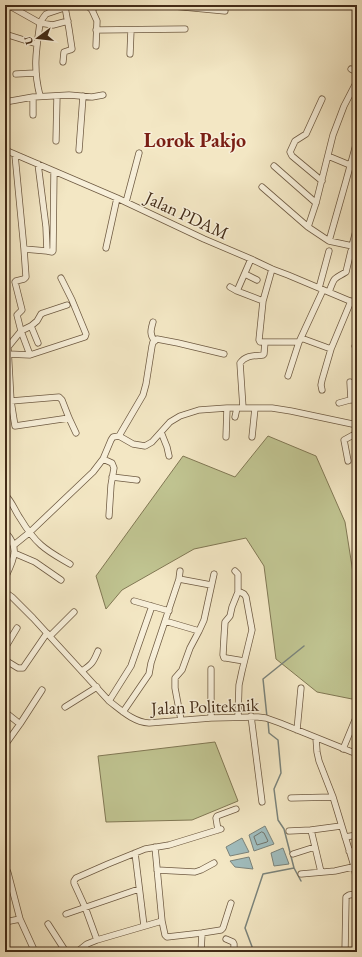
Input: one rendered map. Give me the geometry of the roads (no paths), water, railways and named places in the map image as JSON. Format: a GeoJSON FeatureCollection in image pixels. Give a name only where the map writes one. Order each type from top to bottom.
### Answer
{"type":"FeatureCollection","features":[{"type":"Feature","properties":{"kind":"street"},"geometry":{"type":"LineString","coordinates":[[8,5],[40,23],[53,25],[68,21]]}},
{"type":"Feature","properties":{"kind":"street"},"geometry":{"type":"LineString","coordinates":[[46,5],[52,12]]}},
{"type":"Feature","properties":{"kind":"street"},"geometry":{"type":"LineString","coordinates":[[40,96],[35,73],[35,63],[40,23],[46,14],[60,7],[73,5]]}},
{"type":"Feature","properties":{"kind":"street"},"geometry":{"type":"LineString","coordinates":[[87,5],[96,16],[96,46]]}},
{"type":"Feature","properties":{"kind":"street"},"geometry":{"type":"LineString","coordinates":[[92,10],[97,5]]}},
{"type":"Feature","properties":{"kind":"street"},"geometry":{"type":"LineString","coordinates":[[162,5],[225,11]]}},
{"type":"Feature","properties":{"kind":"street"},"geometry":{"type":"LineString","coordinates":[[60,7],[68,21],[72,48],[64,52],[63,62]]}},
{"type":"Feature","properties":{"kind":"street"},"geometry":{"type":"LineString","coordinates":[[96,30],[185,29]]}},
{"type":"Feature","properties":{"kind":"street"},"geometry":{"type":"LineString","coordinates":[[130,54],[131,30]]}},
{"type":"Feature","properties":{"kind":"street"},"geometry":{"type":"LineString","coordinates":[[5,34],[37,44]]}},
{"type":"Feature","properties":{"kind":"street"},"geometry":{"type":"LineString","coordinates":[[351,69],[357,72]]}},
{"type":"Feature","properties":{"kind":"street"},"geometry":{"type":"LineString","coordinates":[[16,74],[35,73]]}},
{"type":"Feature","properties":{"kind":"street"},"geometry":{"type":"LineString","coordinates":[[308,227],[322,181],[333,135],[344,106],[357,81]]}},
{"type":"Feature","properties":{"kind":"street"},"geometry":{"type":"LineString","coordinates":[[5,102],[40,96],[69,95],[92,97],[103,95]]}},
{"type":"Feature","properties":{"kind":"street"},"geometry":{"type":"LineString","coordinates":[[56,141],[57,96]]}},
{"type":"Feature","properties":{"kind":"street"},"geometry":{"type":"LineString","coordinates":[[79,150],[83,96]]}},
{"type":"Feature","properties":{"kind":"street"},"geometry":{"type":"LineString","coordinates":[[33,97],[33,114]]}},
{"type":"Feature","properties":{"kind":"street"},"geometry":{"type":"LineString","coordinates":[[322,99],[306,134],[295,141],[290,152],[292,156],[322,181]]}},
{"type":"Feature","properties":{"kind":"street"},"geometry":{"type":"LineString","coordinates":[[328,241],[357,141]]}},
{"type":"Feature","properties":{"kind":"street","name":"Jalan PDAM"},"geometry":{"type":"LineString","coordinates":[[5,150],[126,202],[272,269],[354,302]]}},
{"type":"Feature","properties":{"kind":"street"},"geometry":{"type":"LineString","coordinates":[[126,202],[139,153]]}},
{"type":"Feature","properties":{"kind":"street"},"geometry":{"type":"LineString","coordinates":[[15,155],[26,277],[15,282],[22,310],[17,315],[30,355]]}},
{"type":"Feature","properties":{"kind":"street"},"geometry":{"type":"LineString","coordinates":[[328,156],[357,168]]}},
{"type":"Feature","properties":{"kind":"street"},"geometry":{"type":"LineString","coordinates":[[38,164],[46,227],[47,251]]}},
{"type":"Feature","properties":{"kind":"street"},"geometry":{"type":"LineString","coordinates":[[274,166],[316,203]]}},
{"type":"Feature","properties":{"kind":"street"},"geometry":{"type":"LineString","coordinates":[[24,249],[53,251],[54,171]]}},
{"type":"Feature","properties":{"kind":"street"},"geometry":{"type":"LineString","coordinates":[[262,187],[308,227],[328,241],[354,248]]}},
{"type":"Feature","properties":{"kind":"street"},"geometry":{"type":"LineString","coordinates":[[106,248],[117,198]]}},
{"type":"Feature","properties":{"kind":"street"},"geometry":{"type":"LineString","coordinates":[[329,292],[333,280],[346,272],[354,248],[357,227]]}},
{"type":"Feature","properties":{"kind":"street"},"geometry":{"type":"LineString","coordinates":[[288,376],[300,340],[321,289],[329,251]]}},
{"type":"Feature","properties":{"kind":"street"},"geometry":{"type":"LineString","coordinates":[[237,291],[252,259]]}},
{"type":"Feature","properties":{"kind":"street"},"geometry":{"type":"LineString","coordinates":[[272,269],[263,301],[260,342],[300,340],[331,349]]}},
{"type":"Feature","properties":{"kind":"street"},"geometry":{"type":"LineString","coordinates":[[245,274],[257,280]]}},
{"type":"Feature","properties":{"kind":"street"},"geometry":{"type":"LineString","coordinates":[[8,354],[30,355],[85,337],[86,334],[61,278]]}},
{"type":"Feature","properties":{"kind":"street"},"geometry":{"type":"LineString","coordinates":[[230,287],[263,301]]}},
{"type":"Feature","properties":{"kind":"street"},"geometry":{"type":"LineString","coordinates":[[322,390],[322,380],[331,349],[354,302]]}},
{"type":"Feature","properties":{"kind":"street"},"geometry":{"type":"LineString","coordinates":[[67,305],[41,314],[37,321],[21,331],[6,347],[8,354],[8,393],[11,401],[15,426],[69,418]]}},
{"type":"Feature","properties":{"kind":"street"},"geometry":{"type":"LineString","coordinates":[[153,322],[151,337],[155,341]]}},
{"type":"Feature","properties":{"kind":"street"},"geometry":{"type":"LineString","coordinates":[[31,326],[38,343]]}},
{"type":"Feature","properties":{"kind":"street"},"geometry":{"type":"LineString","coordinates":[[119,436],[143,395],[152,346],[157,339],[224,354]]}},
{"type":"Feature","properties":{"kind":"street"},"geometry":{"type":"LineString","coordinates":[[235,417],[240,408],[240,363],[248,357],[264,354],[264,342]]}},
{"type":"Feature","properties":{"kind":"street"},"geometry":{"type":"LineString","coordinates":[[339,403],[354,399],[350,382]]}},
{"type":"Feature","properties":{"kind":"street"},"geometry":{"type":"LineString","coordinates":[[11,401],[59,397],[62,400],[76,433]]}},
{"type":"Feature","properties":{"kind":"street"},"geometry":{"type":"LineString","coordinates":[[226,437],[227,408]]}},
{"type":"Feature","properties":{"kind":"street"},"geometry":{"type":"LineString","coordinates":[[14,545],[30,532],[93,472],[103,459],[113,437],[119,436],[133,444],[145,446],[152,442],[170,422],[180,416],[199,410],[227,408],[272,408],[357,425],[356,434],[344,440],[348,461]]}},
{"type":"Feature","properties":{"kind":"street"},"geometry":{"type":"LineString","coordinates":[[252,437],[255,408]]}},
{"type":"Feature","properties":{"kind":"street"},"geometry":{"type":"LineString","coordinates":[[161,432],[169,456]]}},
{"type":"Feature","properties":{"kind":"street"},"geometry":{"type":"LineString","coordinates":[[103,459],[113,464],[114,468],[111,485],[110,516]]}},
{"type":"Feature","properties":{"kind":"street"},"geometry":{"type":"LineString","coordinates":[[112,477],[137,480]]}},
{"type":"Feature","properties":{"kind":"street"},"geometry":{"type":"LineString","coordinates":[[5,495],[10,500],[20,519],[41,545],[70,564]]}},
{"type":"Feature","properties":{"kind":"street"},"geometry":{"type":"LineString","coordinates":[[5,533],[14,545],[12,562],[5,578]]}},
{"type":"Feature","properties":{"kind":"street"},"geometry":{"type":"LineString","coordinates":[[14,553],[35,562],[62,580]]}},
{"type":"Feature","properties":{"kind":"street"},"geometry":{"type":"LineString","coordinates":[[123,712],[149,674],[179,579],[180,571]]}},
{"type":"Feature","properties":{"kind":"street"},"geometry":{"type":"LineString","coordinates":[[235,571],[238,574],[238,591],[230,616],[225,622],[223,655],[226,658],[244,661]]}},
{"type":"Feature","properties":{"kind":"street"},"geometry":{"type":"LineString","coordinates":[[181,720],[175,688],[175,678],[182,670],[190,648],[204,620],[214,574]]}},
{"type":"Feature","properties":{"kind":"street"},"geometry":{"type":"LineString","coordinates":[[179,579],[211,584]]}},
{"type":"Feature","properties":{"kind":"street"},"geometry":{"type":"LineString","coordinates":[[238,591],[246,597],[252,630],[239,685],[238,716]]}},
{"type":"Feature","properties":{"kind":"street","name":"Jalan Politeknik"},"geometry":{"type":"LineString","coordinates":[[5,592],[48,634],[109,701],[132,718],[145,722],[238,716],[267,718],[357,754]]}},
{"type":"Feature","properties":{"kind":"street"},"geometry":{"type":"LineString","coordinates":[[134,601],[169,611]]}},
{"type":"Feature","properties":{"kind":"street"},"geometry":{"type":"LineString","coordinates":[[109,701],[131,666],[152,606]]}},
{"type":"Feature","properties":{"kind":"street"},"geometry":{"type":"LineString","coordinates":[[5,660],[18,668],[23,668],[48,634],[74,612]]}},
{"type":"Feature","properties":{"kind":"street"},"geometry":{"type":"LineString","coordinates":[[165,621],[199,631]]}},
{"type":"Feature","properties":{"kind":"street"},"geometry":{"type":"LineString","coordinates":[[5,648],[17,628]]}},
{"type":"Feature","properties":{"kind":"street"},"geometry":{"type":"LineString","coordinates":[[82,671],[90,666],[98,651]]}},
{"type":"Feature","properties":{"kind":"street"},"geometry":{"type":"LineString","coordinates":[[211,669],[211,718]]}},
{"type":"Feature","properties":{"kind":"street"},"geometry":{"type":"LineString","coordinates":[[66,708],[97,687]]}},
{"type":"Feature","properties":{"kind":"street"},"geometry":{"type":"LineString","coordinates":[[297,730],[301,688]]}},
{"type":"Feature","properties":{"kind":"street"},"geometry":{"type":"LineString","coordinates":[[5,745],[42,690]]}},
{"type":"Feature","properties":{"kind":"street"},"geometry":{"type":"LineString","coordinates":[[5,712],[20,724]]}},
{"type":"Feature","properties":{"kind":"street"},"geometry":{"type":"LineString","coordinates":[[251,716],[262,802]]}},
{"type":"Feature","properties":{"kind":"street"},"geometry":{"type":"LineString","coordinates":[[343,749],[355,720]]}},
{"type":"Feature","properties":{"kind":"street"},"geometry":{"type":"LineString","coordinates":[[316,738],[319,761],[333,797],[355,866],[357,881]]}},
{"type":"Feature","properties":{"kind":"street"},"geometry":{"type":"LineString","coordinates":[[291,798],[333,797]]}},
{"type":"Feature","properties":{"kind":"street"},"geometry":{"type":"LineString","coordinates":[[96,940],[86,907],[74,883],[76,878],[145,849],[169,845],[220,830],[216,818],[217,816],[236,809]]}},
{"type":"Feature","properties":{"kind":"street"},"geometry":{"type":"LineString","coordinates":[[289,831],[341,826]]}},
{"type":"Feature","properties":{"kind":"street"},"geometry":{"type":"LineString","coordinates":[[311,830],[321,872]]}},
{"type":"Feature","properties":{"kind":"street"},"geometry":{"type":"LineString","coordinates":[[345,837],[357,835]]}},
{"type":"Feature","properties":{"kind":"street"},"geometry":{"type":"LineString","coordinates":[[155,847],[162,921],[165,935],[167,937],[215,932],[223,929],[231,903]]}},
{"type":"Feature","properties":{"kind":"street"},"geometry":{"type":"LineString","coordinates":[[293,854],[315,847]]}},
{"type":"Feature","properties":{"kind":"street"},"geometry":{"type":"LineString","coordinates":[[349,851],[357,851]]}},
{"type":"Feature","properties":{"kind":"street"},"geometry":{"type":"LineString","coordinates":[[135,853],[144,926]]}},
{"type":"Feature","properties":{"kind":"street"},"geometry":{"type":"LineString","coordinates":[[157,870],[195,872],[214,863]]}},
{"type":"Feature","properties":{"kind":"street"},"geometry":{"type":"LineString","coordinates":[[5,866],[20,919],[35,952]]}},
{"type":"Feature","properties":{"kind":"street"},"geometry":{"type":"LineString","coordinates":[[301,874],[335,871],[355,866]]}},
{"type":"Feature","properties":{"kind":"street"},"geometry":{"type":"LineString","coordinates":[[66,914],[139,889]]}},
{"type":"Feature","properties":{"kind":"street"},"geometry":{"type":"LineString","coordinates":[[345,952],[346,897],[357,894]]}},
{"type":"Feature","properties":{"kind":"street"},"geometry":{"type":"LineString","coordinates":[[5,922],[20,919]]}},
{"type":"Feature","properties":{"kind":"street"},"geometry":{"type":"LineString","coordinates":[[77,952],[87,944],[96,940],[162,921]]}},
{"type":"Feature","properties":{"kind":"street"},"geometry":{"type":"LineString","coordinates":[[48,924],[66,952]]}},
{"type":"Feature","properties":{"kind":"street"},"geometry":{"type":"LineString","coordinates":[[201,952],[202,933]]}},
{"type":"Feature","properties":{"kind":"street"},"geometry":{"type":"LineString","coordinates":[[226,939],[233,942],[234,952]]}},
{"type":"Feature","properties":{"kind":"water"},"geometry":{"type":"Polygon","coordinates":[[[265,826],[274,844],[254,851],[249,835],[265,826]]]}},
{"type":"Feature","properties":{"kind":"water"},"geometry":{"type":"Polygon","coordinates":[[[242,838],[249,852],[230,856],[226,847],[242,838]]]}},
{"type":"Feature","properties":{"kind":"water"},"geometry":{"type":"Polygon","coordinates":[[[283,848],[289,864],[274,866],[271,853],[283,848]]]}},
{"type":"Feature","properties":{"kind":"water"},"geometry":{"type":"Polygon","coordinates":[[[249,857],[253,869],[235,867],[230,861],[249,857]]]}},
{"type":"Feature","properties":{"kind":"waterway"},"geometry":{"type":"LineString","coordinates":[[267,717],[263,679],[304,646]]}},
{"type":"Feature","properties":{"kind":"waterway"},"geometry":{"type":"LineString","coordinates":[[268,721],[269,733],[278,740],[281,773],[274,789],[278,820],[284,829],[294,868],[301,881]]}},
{"type":"Feature","properties":{"kind":"waterway"},"geometry":{"type":"LineString","coordinates":[[254,952],[245,928],[263,874],[294,868]]}},
{"type":"Feature","properties":{"kind":"district","name":"Lorok Pakjo"},"geometry":{"type":"Point","coordinates":[195,140]}}]}
